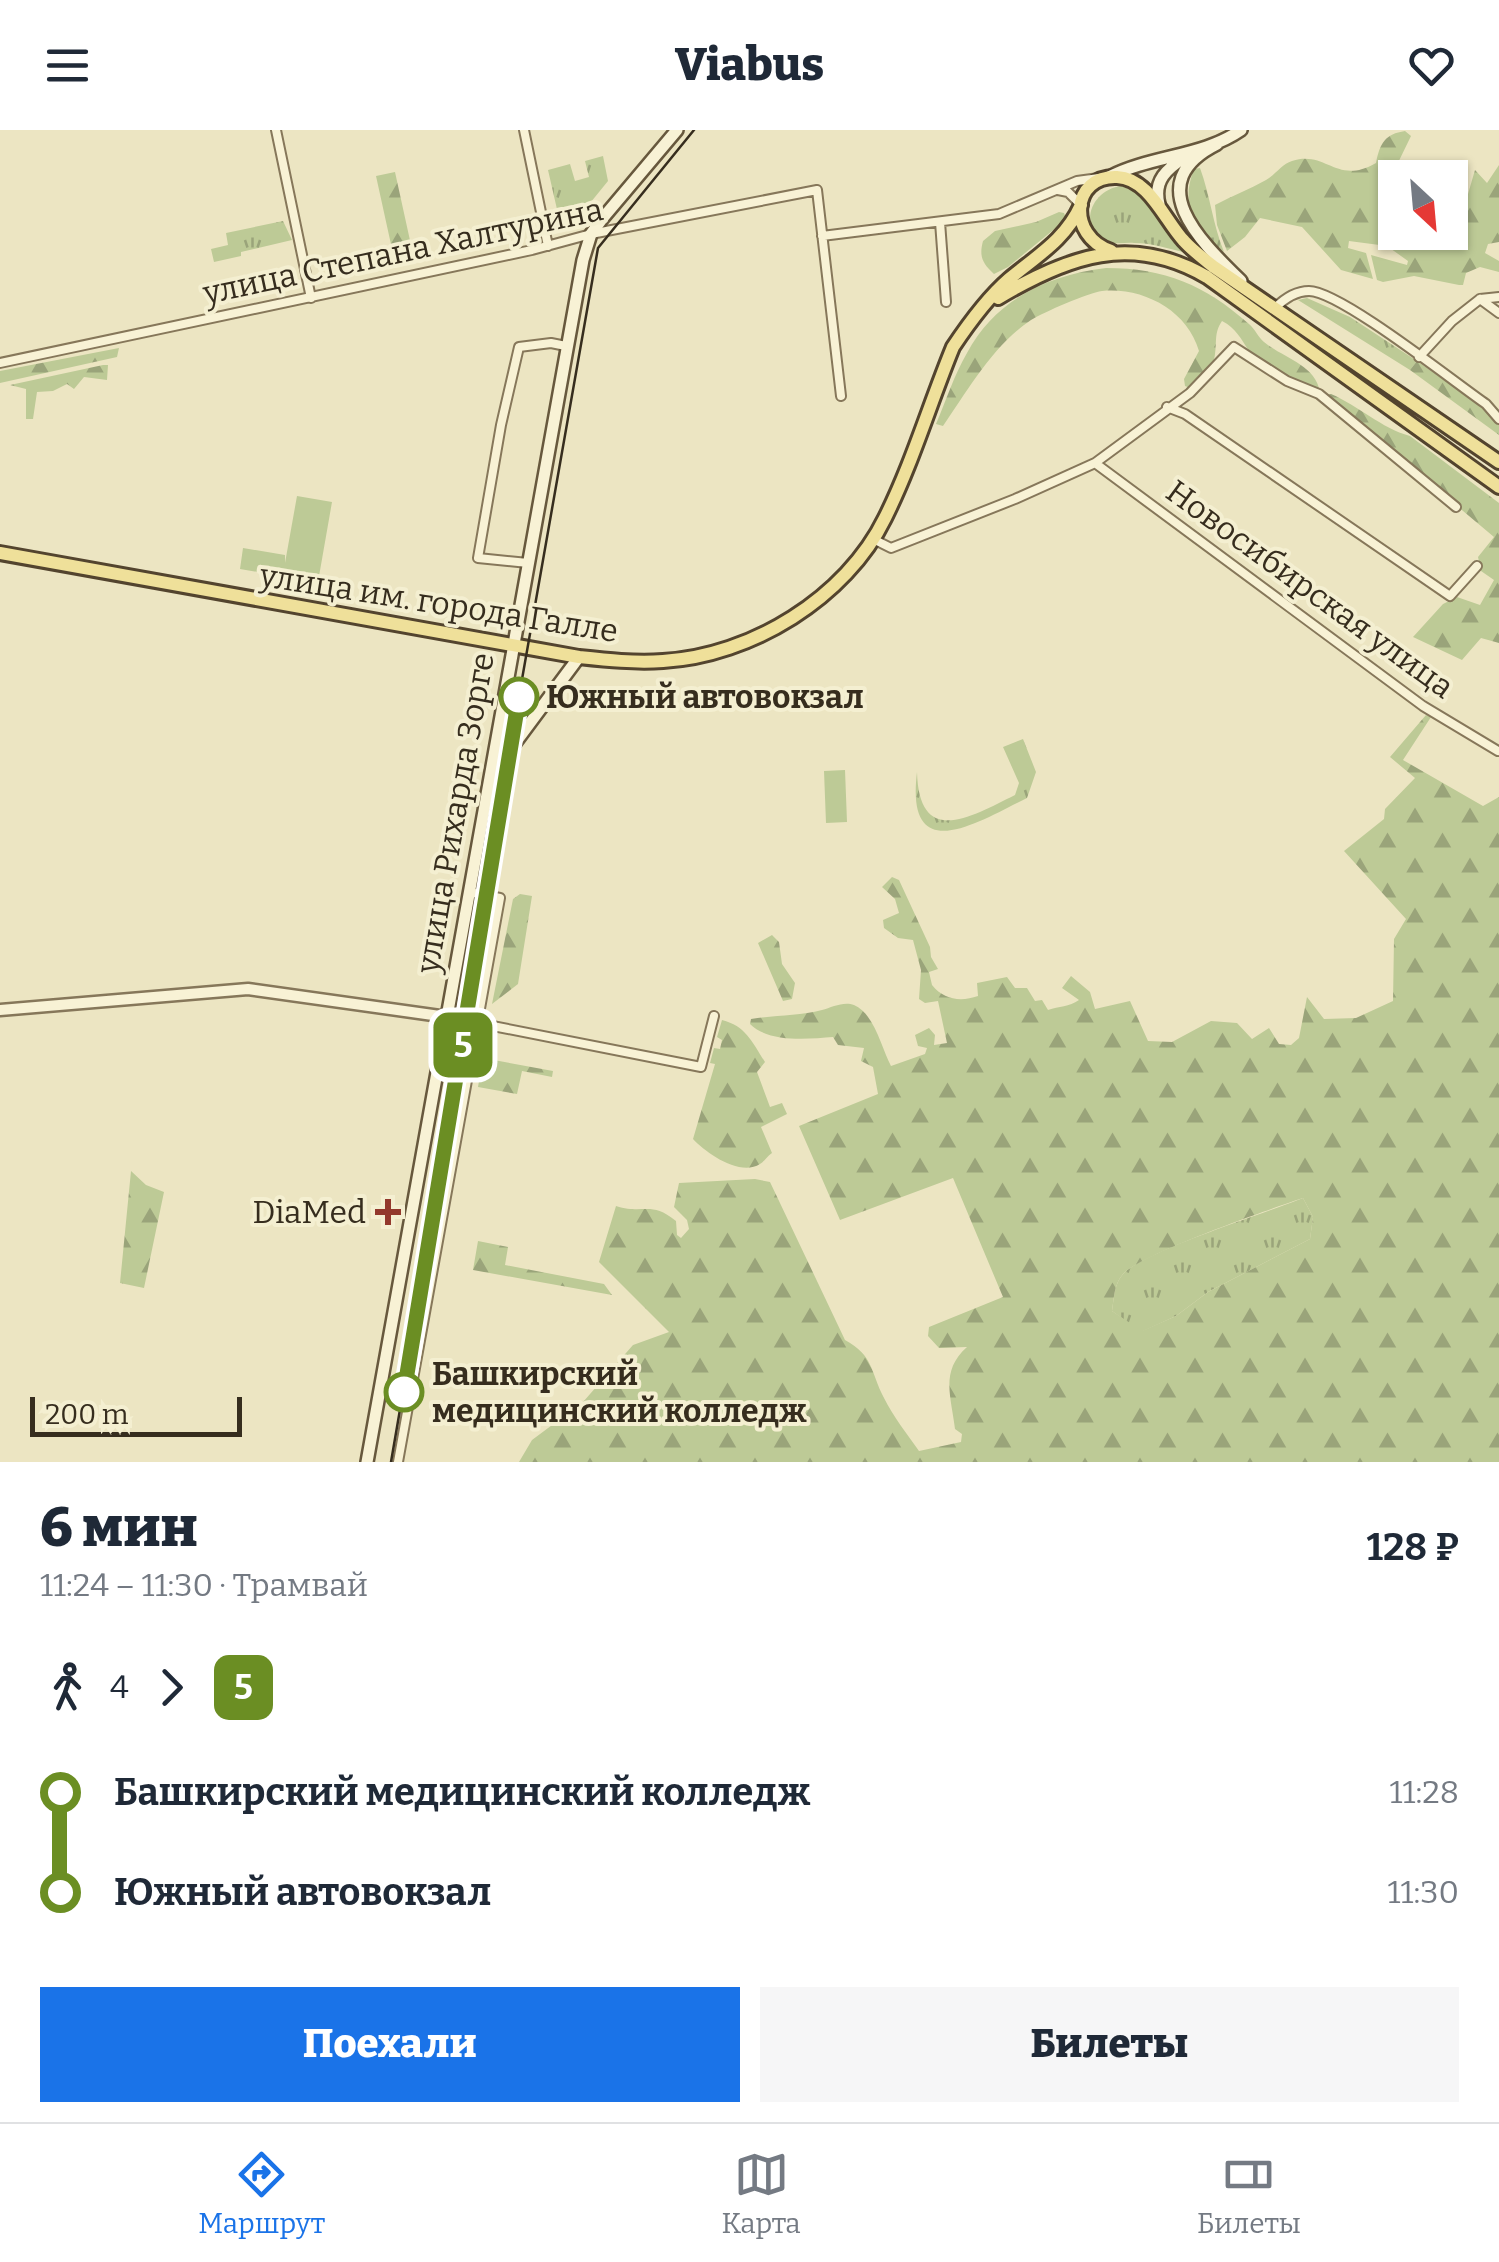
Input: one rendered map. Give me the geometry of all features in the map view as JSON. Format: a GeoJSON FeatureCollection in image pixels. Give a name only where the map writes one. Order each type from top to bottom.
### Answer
{"type":"FeatureCollection","features":[{"type":"Feature","properties":{"kind":"main road"},"geometry":{"type":"LineString","coordinates":[[591,234],[677,130]]}},
{"type":"Feature","properties":{"kind":"main road"},"geometry":{"type":"LineString","coordinates":[[1241,130],[1193,156],[1180,196],[1181,207],[1198,236],[1251,291]]}},
{"type":"Feature","properties":{"kind":"main road"},"geometry":{"type":"LineString","coordinates":[[1108,177],[1155,158],[1217,144]]}},
{"type":"Feature","properties":{"kind":"main road"},"geometry":{"type":"LineString","coordinates":[[1163,215],[1156,191],[1161,176],[1194,151]]}},
{"type":"Feature","properties":{"kind":"main road"},"geometry":{"type":"LineString","coordinates":[[1108,177],[1123,177],[1140,185],[1198,254],[1499,462]]}},
{"type":"Feature","properties":{"kind":"main road","name":"улица им. города Галле"},"geometry":{"type":"LineString","coordinates":[[0,553],[579,657],[666,661],[742,642],[802,611],[848,572],[886,518],[952,347],[1007,281],[1064,234],[1091,187],[1108,177]]}},
{"type":"Feature","properties":{"kind":"main road"},"geometry":{"type":"LineString","coordinates":[[1080,205],[1086,235],[1094,244],[1111,251]]}},
{"type":"Feature","properties":{"kind":"main road","name":"улица Рихарда Зорге"},"geometry":{"type":"LineString","coordinates":[[368,1462],[566,346],[591,234]]}},
{"type":"Feature","properties":{"kind":"main road","name":"улица им. города Галле"},"geometry":{"type":"LineString","coordinates":[[983,306],[1050,269],[1111,251],[1178,262],[1207,277],[1499,487]]}},
{"type":"Feature","properties":{"kind":"main road"},"geometry":{"type":"LineString","coordinates":[[489,778],[579,657]]}},
{"type":"Feature","properties":{"kind":"street"},"geometry":{"type":"LineString","coordinates":[[276,130],[312,298]]}},
{"type":"Feature","properties":{"kind":"street"},"geometry":{"type":"LineString","coordinates":[[524,130],[548,246]]}},
{"type":"Feature","properties":{"kind":"street"},"geometry":{"type":"LineString","coordinates":[[841,396],[822,236],[999,214],[1077,180],[1108,177]]}},
{"type":"Feature","properties":{"kind":"street","name":"улица Степана Халтурина"},"geometry":{"type":"LineString","coordinates":[[0,363],[312,298],[591,234],[816,190],[822,236]]}},
{"type":"Feature","properties":{"kind":"street"},"geometry":{"type":"LineString","coordinates":[[1058,190],[1068,192],[1080,205]]}},
{"type":"Feature","properties":{"kind":"street"},"geometry":{"type":"LineString","coordinates":[[940,222],[946,302]]}},
{"type":"Feature","properties":{"kind":"street"},"geometry":{"type":"LineString","coordinates":[[1275,308],[1285,298],[1310,291],[1346,306],[1486,404],[1499,419]]}},
{"type":"Feature","properties":{"kind":"street"},"geometry":{"type":"LineString","coordinates":[[1419,357],[1452,321],[1480,299],[1499,297]]}},
{"type":"Feature","properties":{"kind":"street"},"geometry":{"type":"LineString","coordinates":[[1480,299],[1499,312]]}},
{"type":"Feature","properties":{"kind":"street"},"geometry":{"type":"LineString","coordinates":[[528,563],[478,558],[514,360],[520,347],[551,343],[566,346]]}},
{"type":"Feature","properties":{"kind":"street"},"geometry":{"type":"LineString","coordinates":[[873,538],[890,548],[1095,463],[1190,394],[1234,347],[1287,381],[1319,394],[1456,507]]}},
{"type":"Feature","properties":{"kind":"street"},"geometry":{"type":"LineString","coordinates":[[1168,407],[1185,414],[1450,596],[1477,566]]}},
{"type":"Feature","properties":{"kind":"street","name":"Новосибирская улица"},"geometry":{"type":"LineString","coordinates":[[1095,463],[1422,706],[1498,751]]}},
{"type":"Feature","properties":{"kind":"street"},"geometry":{"type":"LineString","coordinates":[[398,1462],[500,898],[469,892]]}},
{"type":"Feature","properties":{"kind":"street"},"geometry":{"type":"LineString","coordinates":[[0,1010],[275,990],[446,1017],[701,1067],[714,1016]]}},
{"type":"Feature","properties":{"kind":"green space"},"geometry":{"type":"Polygon","coordinates":[[[1405,131],[1411,136],[1399,160],[1378,160],[1378,245],[1349,241],[1348,248],[1366,253],[1373,279],[1341,270],[1302,227],[1260,218],[1227,251],[1217,225],[1215,205],[1266,180],[1292,161],[1314,160],[1341,170],[1362,169],[1376,163],[1382,145],[1405,131]]]}},
{"type":"Feature","properties":{"kind":"green space"},"geometry":{"type":"Polygon","coordinates":[[[603,156],[608,181],[582,213],[559,218],[548,170],[570,164],[575,181],[589,177],[585,161],[603,156]]]}},
{"type":"Feature","properties":{"kind":"green space"},"geometry":{"type":"Polygon","coordinates":[[[1499,165],[1499,242],[1488,244],[1485,253],[1499,261],[1499,272],[1480,267],[1466,273],[1463,285],[1414,276],[1383,282],[1377,280],[1371,255],[1407,265],[1408,261],[1393,250],[1468,250],[1468,194],[1475,170],[1487,183],[1499,165]]]}},
{"type":"Feature","properties":{"kind":"green space"},"geometry":{"type":"Polygon","coordinates":[[[1200,168],[1224,252],[1198,225],[1190,206],[1190,183],[1194,169],[1200,168]]]}},
{"type":"Feature","properties":{"kind":"green space"},"geometry":{"type":"Polygon","coordinates":[[[395,172],[411,245],[392,249],[376,176],[395,172]]]}},
{"type":"Feature","properties":{"kind":"green space"},"geometry":{"type":"Polygon","coordinates":[[[1122,186],[1139,194],[1183,252],[1146,244],[1112,243],[1099,236],[1090,220],[1095,202],[1102,194],[1122,186]]]}},
{"type":"Feature","properties":{"kind":"green space"},"geometry":{"type":"Polygon","coordinates":[[[1059,212],[1066,218],[1063,222],[1008,267],[994,274],[987,266],[982,255],[983,241],[995,231],[1036,222],[1059,212]]]}},
{"type":"Feature","properties":{"kind":"green space"},"geometry":{"type":"Polygon","coordinates":[[[283,221],[292,240],[214,262],[211,249],[228,245],[226,233],[283,221]]]}},
{"type":"Feature","properties":{"kind":"green space"},"geometry":{"type":"Polygon","coordinates":[[[1106,268],[1166,275],[1200,289],[1233,310],[1264,342],[1305,368],[1320,392],[1264,365],[1235,330],[1222,321],[1212,364],[1190,388],[1185,386],[1184,379],[1199,351],[1185,324],[1148,297],[1102,291],[1046,312],[1017,330],[982,369],[943,426],[936,424],[962,361],[979,334],[1008,304],[1044,284],[1106,268]]]}},
{"type":"Feature","properties":{"kind":"green space"},"geometry":{"type":"Polygon","coordinates":[[[1307,298],[1350,317],[1417,361],[1410,370],[1298,300],[1307,298]]]}},
{"type":"Feature","properties":{"kind":"green space"},"geometry":{"type":"Polygon","coordinates":[[[119,348],[117,357],[0,383],[0,371],[119,348]]]}},
{"type":"Feature","properties":{"kind":"green space"},"geometry":{"type":"Polygon","coordinates":[[[1417,361],[1483,407],[1499,425],[1499,435],[1410,370],[1417,361]]]}},
{"type":"Feature","properties":{"kind":"green space"},"geometry":{"type":"Polygon","coordinates":[[[108,365],[107,380],[84,377],[74,389],[67,384],[53,391],[37,392],[33,419],[26,419],[26,389],[10,385],[108,365]]]}},
{"type":"Feature","properties":{"kind":"green space"},"geometry":{"type":"Polygon","coordinates":[[[1331,394],[1410,436],[1499,503],[1499,643],[1481,638],[1462,660],[1413,637],[1443,604],[1457,597],[1480,605],[1494,580],[1481,571],[1478,557],[1494,537],[1325,395],[1331,394]]]}},
{"type":"Feature","properties":{"kind":"green space"},"geometry":{"type":"Polygon","coordinates":[[[297,496],[332,502],[318,582],[240,569],[243,548],[285,555],[285,563],[297,496]]]}},
{"type":"Feature","properties":{"kind":"green space"},"geometry":{"type":"Polygon","coordinates":[[[1426,715],[1431,717],[1403,760],[1483,806],[1499,797],[1499,1462],[519,1462],[532,1440],[583,1402],[633,1345],[669,1332],[599,1262],[616,1206],[660,1211],[676,1221],[681,1238],[689,1229],[687,1220],[674,1207],[679,1183],[755,1179],[770,1182],[845,1340],[866,1358],[888,1405],[919,1451],[961,1442],[962,1434],[955,1429],[949,1385],[953,1365],[967,1347],[939,1348],[928,1336],[929,1327],[1003,1297],[953,1178],[840,1220],[799,1126],[878,1094],[873,1067],[861,1061],[864,1048],[838,1045],[833,1037],[767,1034],[750,1024],[751,1019],[854,1005],[872,1023],[891,1066],[925,1054],[927,1048],[918,1046],[915,1035],[929,1028],[935,1035],[934,1045],[947,1043],[938,1001],[925,1003],[919,999],[921,970],[913,940],[898,938],[884,928],[883,920],[899,913],[895,899],[882,887],[892,877],[899,880],[930,947],[938,969],[929,972],[932,985],[947,997],[978,996],[977,983],[1007,977],[1015,988],[1027,988],[1035,1001],[1042,1000],[1048,1010],[1079,1000],[1062,988],[1071,976],[1090,992],[1095,1009],[1130,1001],[1148,1041],[1172,1042],[1211,1021],[1237,1023],[1252,1039],[1269,1028],[1279,1044],[1291,1045],[1299,1038],[1307,997],[1324,1019],[1356,1018],[1393,1001],[1394,939],[1406,919],[1344,851],[1384,819],[1385,809],[1415,778],[1390,757],[1426,715]],[[1303,1198],[1154,1255],[1120,1278],[1112,1311],[1142,1331],[1176,1316],[1208,1292],[1310,1239],[1313,1217],[1303,1198]]]}},
{"type":"Feature","properties":{"kind":"green space"},"geometry":{"type":"Polygon","coordinates":[[[1023,739],[1036,772],[1027,798],[968,826],[950,830],[934,829],[922,821],[916,802],[917,772],[920,796],[927,811],[937,818],[965,817],[1015,795],[1019,783],[1003,747],[1023,739]]]}},
{"type":"Feature","properties":{"kind":"green space"},"geometry":{"type":"Polygon","coordinates":[[[845,770],[847,822],[826,823],[824,771],[845,770]]]}},
{"type":"Feature","properties":{"kind":"green space"},"geometry":{"type":"Polygon","coordinates":[[[520,894],[532,896],[518,984],[492,1004],[513,899],[520,894]]]}},
{"type":"Feature","properties":{"kind":"green space"},"geometry":{"type":"Polygon","coordinates":[[[772,935],[779,942],[782,964],[795,983],[792,999],[783,1001],[758,943],[772,935]]]}},
{"type":"Feature","properties":{"kind":"green space"},"geometry":{"type":"Polygon","coordinates":[[[722,1020],[737,1026],[752,1042],[765,1062],[757,1072],[770,1107],[782,1103],[787,1114],[761,1127],[772,1153],[752,1167],[724,1162],[693,1139],[715,1064],[710,1063],[714,1048],[720,1049],[722,1040],[717,1037],[722,1020]]]}},
{"type":"Feature","properties":{"kind":"green space"},"geometry":{"type":"Polygon","coordinates":[[[483,1058],[553,1071],[552,1077],[522,1071],[517,1094],[478,1087],[483,1058]]]}},
{"type":"Feature","properties":{"kind":"green space"},"geometry":{"type":"Polygon","coordinates":[[[131,1171],[146,1185],[164,1192],[144,1288],[120,1283],[131,1171]]]}},
{"type":"Feature","properties":{"kind":"green space"},"geometry":{"type":"Polygon","coordinates":[[[1303,1198],[1313,1217],[1310,1239],[1141,1332],[1112,1311],[1118,1282],[1135,1265],[1179,1244],[1303,1198]]]}},
{"type":"Feature","properties":{"kind":"green space"},"geometry":{"type":"Polygon","coordinates":[[[478,1241],[508,1247],[505,1265],[604,1284],[612,1295],[473,1270],[478,1241]]]}},
{"type":"Feature","properties":{"kind":"tram line"},"geometry":{"type":"LineString","coordinates":[[391,1462],[598,248],[694,130]]}},
{"type":"Feature","properties":{"kind":"tram line","name":"5"},"geometry":{"type":"LineString","coordinates":[[404,1392],[519,697]]}},
{"type":"Feature","properties":{"kind":"place","name":"Южный автовокзал"},"geometry":{"type":"Point","coordinates":[519,697]}},
{"type":"Feature","properties":{"kind":"place","name":"DiaMed"},"geometry":{"type":"Point","coordinates":[388,1212]}},
{"type":"Feature","properties":{"kind":"place","name":"Башкирский медицинский колледж"},"geometry":{"type":"Point","coordinates":[404,1392]}}]}
